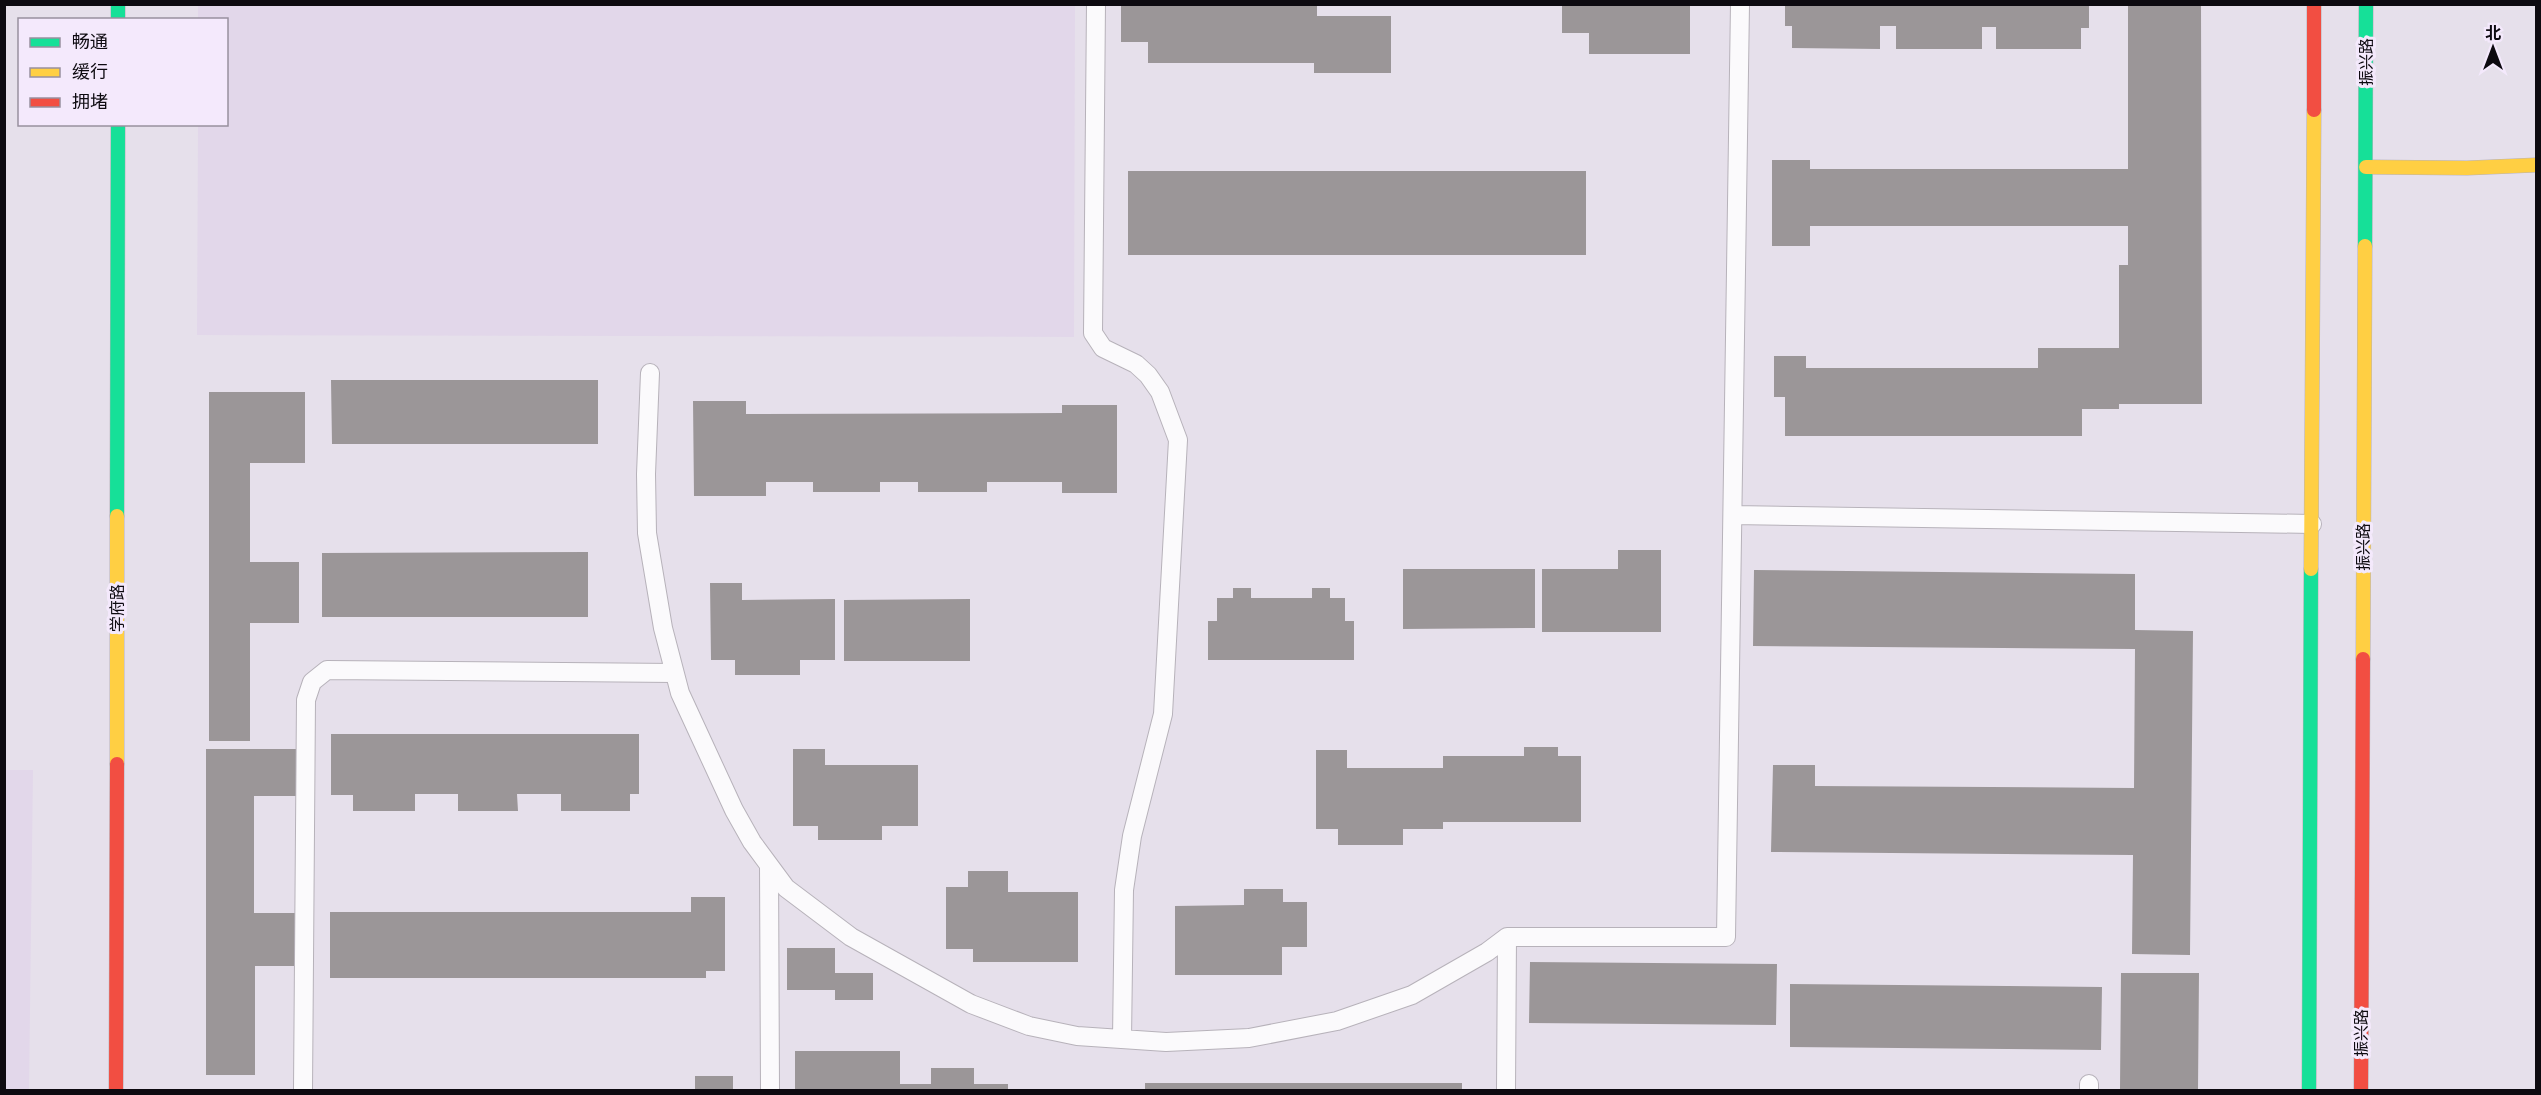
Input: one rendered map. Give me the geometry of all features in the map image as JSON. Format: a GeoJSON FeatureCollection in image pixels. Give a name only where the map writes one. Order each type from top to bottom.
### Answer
{"type":"FeatureCollection","features":[{"type":"Feature","properties":{"kind":"street"},"geometry":{"type":"LineString","coordinates":[[2309,1090],[2314,4]]}},
{"type":"Feature","properties":{"kind":"street","name":"振兴路"},"geometry":{"type":"LineString","coordinates":[[2361,1090],[2366,4]]}},
{"type":"Feature","properties":{"kind":"street","name":"学府路"},"geometry":{"type":"LineString","coordinates":[[116,1090],[118,126]]}},
{"type":"Feature","properties":{"kind":"street"},"geometry":{"type":"LineString","coordinates":[[2366,167],[2536,165]]}},
{"type":"Feature","properties":{"kind":"lane"},"geometry":{"type":"LineString","coordinates":[[1096,4],[1094,333],[1103,348],[1136,364],[1148,375],[1160,392],[1178,440],[1163,714],[1132,836],[1124,890],[1122,1039]]}},
{"type":"Feature","properties":{"kind":"lane"},"geometry":{"type":"LineString","coordinates":[[650,374],[646,474],[647,533],[663,628],[680,693],[734,810],[752,842],[786,888],[851,937],[971,1004],[1029,1026],[1077,1036],[1166,1042],[1249,1038],[1337,1021],[1412,995],[1487,952],[1507,937],[1726,937],[1740,4]]}},
{"type":"Feature","properties":{"kind":"lane"},"geometry":{"type":"LineString","coordinates":[[1733,515],[2312,524]]}},
{"type":"Feature","properties":{"kind":"lane"},"geometry":{"type":"LineString","coordinates":[[303,1090],[306,700],[312,682],[327,670],[674,673]]}},
{"type":"Feature","properties":{"kind":"lane"},"geometry":{"type":"LineString","coordinates":[[769,865],[770,1090]]}},
{"type":"Feature","properties":{"kind":"lane"},"geometry":{"type":"LineString","coordinates":[[1506,1090],[1507,937]]}},
{"type":"Feature","properties":{"kind":"shaded area"},"geometry":{"type":"Polygon","coordinates":[[[198,5],[1075,5],[1074,337],[197,335],[198,126],[228,126],[228,18],[198,18],[198,5]]]}},
{"type":"Feature","properties":{"kind":"shaded area"},"geometry":{"type":"Polygon","coordinates":[[[5,770],[33,770],[29,1090],[5,1090],[5,770]]]}},
{"type":"Feature","properties":{"kind":"building"},"geometry":{"type":"Polygon","coordinates":[[[1121,4],[1317,4],[1317,16],[1391,16],[1391,73],[1314,73],[1314,63],[1148,63],[1148,42],[1121,42],[1121,4]]]}},
{"type":"Feature","properties":{"kind":"building"},"geometry":{"type":"Polygon","coordinates":[[[1562,4],[1690,4],[1690,54],[1589,54],[1589,33],[1562,33],[1562,4]]]}},
{"type":"Feature","properties":{"kind":"building"},"geometry":{"type":"Polygon","coordinates":[[[1785,4],[2089,4],[2089,28],[2081,28],[2081,49],[1996,49],[1996,27],[1982,27],[1982,49],[1896,49],[1896,26],[1880,26],[1880,49],[1792,48],[1792,26],[1785,26],[1785,4]]]}},
{"type":"Feature","properties":{"kind":"building"},"geometry":{"type":"Polygon","coordinates":[[[2128,4],[2201,4],[2202,404],[2119,404],[2119,409],[2082,409],[2082,436],[1785,436],[1785,397],[1774,397],[1774,356],[1806,356],[1806,368],[2038,368],[2038,348],[2119,348],[2119,265],[2128,265],[2128,226],[1810,226],[1810,246],[1772,246],[1772,160],[1810,160],[1810,169],[2128,169],[2128,4]]]}},
{"type":"Feature","properties":{"kind":"building"},"geometry":{"type":"Polygon","coordinates":[[[1128,171],[1586,171],[1586,255],[1128,255],[1128,171]]]}},
{"type":"Feature","properties":{"kind":"building"},"geometry":{"type":"Polygon","coordinates":[[[331,380],[598,380],[598,444],[332,444],[331,380]]]}},
{"type":"Feature","properties":{"kind":"building"},"geometry":{"type":"Polygon","coordinates":[[[209,392],[305,392],[305,463],[250,463],[250,562],[299,562],[299,623],[250,623],[250,741],[209,741],[209,392]]]}},
{"type":"Feature","properties":{"kind":"building"},"geometry":{"type":"Polygon","coordinates":[[[693,401],[746,401],[746,414],[1062,413],[1062,405],[1117,405],[1117,493],[1062,493],[1062,482],[987,482],[987,492],[918,492],[918,482],[880,482],[880,492],[813,492],[813,482],[766,482],[766,496],[694,496],[693,401]]]}},
{"type":"Feature","properties":{"kind":"building"},"geometry":{"type":"Polygon","coordinates":[[[1618,550],[1661,550],[1661,632],[1542,632],[1542,569],[1618,569],[1618,550]]]}},
{"type":"Feature","properties":{"kind":"building"},"geometry":{"type":"Polygon","coordinates":[[[588,552],[588,617],[322,617],[322,553],[588,552]]]}},
{"type":"Feature","properties":{"kind":"building"},"geometry":{"type":"Polygon","coordinates":[[[1403,569],[1535,569],[1535,628],[1403,629],[1403,569]]]}},
{"type":"Feature","properties":{"kind":"building"},"geometry":{"type":"Polygon","coordinates":[[[1754,570],[2135,574],[2135,630],[2193,631],[2190,955],[2132,954],[2133,855],[1771,852],[1773,765],[1815,765],[1815,786],[2134,788],[2135,649],[1753,646],[1754,570]]]}},
{"type":"Feature","properties":{"kind":"building"},"geometry":{"type":"Polygon","coordinates":[[[710,583],[742,583],[742,600],[835,599],[835,660],[800,660],[800,675],[735,675],[735,660],[711,660],[710,583]]]}},
{"type":"Feature","properties":{"kind":"building"},"geometry":{"type":"Polygon","coordinates":[[[1233,588],[1251,588],[1251,598],[1312,598],[1312,588],[1330,588],[1330,598],[1345,598],[1345,621],[1354,621],[1354,660],[1208,660],[1208,621],[1217,621],[1217,598],[1233,598],[1233,588]]]}},
{"type":"Feature","properties":{"kind":"building"},"geometry":{"type":"Polygon","coordinates":[[[970,599],[970,661],[844,661],[844,600],[970,599]]]}},
{"type":"Feature","properties":{"kind":"building"},"geometry":{"type":"Polygon","coordinates":[[[331,734],[639,734],[639,794],[630,794],[630,811],[561,811],[561,794],[517,794],[518,811],[458,811],[458,794],[415,794],[415,811],[353,811],[353,795],[331,795],[331,734]]]}},
{"type":"Feature","properties":{"kind":"building"},"geometry":{"type":"Polygon","coordinates":[[[1524,747],[1558,747],[1558,756],[1581,756],[1581,822],[1443,822],[1443,829],[1403,829],[1403,845],[1338,845],[1338,829],[1316,829],[1316,750],[1347,750],[1347,768],[1443,768],[1443,756],[1524,756],[1524,747]]]}},
{"type":"Feature","properties":{"kind":"building"},"geometry":{"type":"Polygon","coordinates":[[[206,749],[296,749],[296,796],[254,796],[254,913],[295,913],[295,966],[255,966],[255,1075],[206,1075],[206,749]]]}},
{"type":"Feature","properties":{"kind":"building"},"geometry":{"type":"Polygon","coordinates":[[[793,749],[825,749],[825,765],[918,765],[918,826],[882,826],[882,840],[818,840],[818,826],[793,826],[793,749]]]}},
{"type":"Feature","properties":{"kind":"building"},"geometry":{"type":"Polygon","coordinates":[[[968,871],[1008,871],[1008,892],[1078,892],[1078,962],[973,962],[973,949],[946,949],[946,887],[968,887],[968,871]]]}},
{"type":"Feature","properties":{"kind":"building"},"geometry":{"type":"Polygon","coordinates":[[[1244,889],[1283,889],[1283,902],[1307,902],[1307,947],[1282,947],[1282,975],[1175,975],[1175,906],[1244,905],[1244,889]]]}},
{"type":"Feature","properties":{"kind":"building"},"geometry":{"type":"Polygon","coordinates":[[[691,897],[725,897],[725,971],[706,971],[706,978],[330,978],[330,912],[691,912],[691,897]]]}},
{"type":"Feature","properties":{"kind":"building"},"geometry":{"type":"Polygon","coordinates":[[[787,948],[835,948],[835,973],[873,973],[873,1000],[835,1000],[835,990],[787,990],[787,948]]]}},
{"type":"Feature","properties":{"kind":"building"},"geometry":{"type":"Polygon","coordinates":[[[1530,962],[1777,964],[1776,1025],[1529,1023],[1530,962]]]}},
{"type":"Feature","properties":{"kind":"building"},"geometry":{"type":"Polygon","coordinates":[[[2121,973],[2199,973],[2198,1090],[2120,1090],[2121,973]]]}},
{"type":"Feature","properties":{"kind":"building"},"geometry":{"type":"Polygon","coordinates":[[[1790,984],[2102,987],[2101,1050],[1790,1047],[1790,984]]]}},
{"type":"Feature","properties":{"kind":"building"},"geometry":{"type":"Polygon","coordinates":[[[795,1051],[900,1051],[900,1084],[931,1084],[931,1068],[974,1068],[974,1084],[1008,1084],[1008,1090],[795,1090],[795,1051]]]}},
{"type":"Feature","properties":{"kind":"building"},"geometry":{"type":"Polygon","coordinates":[[[695,1076],[733,1076],[733,1090],[695,1090],[695,1076]]]}},
{"type":"Feature","properties":{"kind":"building"},"geometry":{"type":"Polygon","coordinates":[[[1145,1083],[1462,1083],[1462,1090],[1145,1090],[1145,1083]]]}},
{"type":"Feature","properties":{"kind":"traffic: fast"},"geometry":{"type":"LineString","coordinates":[[118,4],[118,18]]}},
{"type":"Feature","properties":{"kind":"traffic: fast"},"geometry":{"type":"LineString","coordinates":[[2365,246],[2366,4]]}},
{"type":"Feature","properties":{"kind":"traffic: fast"},"geometry":{"type":"LineString","coordinates":[[117,516],[118,126]]}},
{"type":"Feature","properties":{"kind":"traffic: fast"},"geometry":{"type":"LineString","coordinates":[[2309,1090],[2311,569]]}},
{"type":"Feature","properties":{"kind":"traffic: slow"},"geometry":{"type":"LineString","coordinates":[[2311,569],[2314,110]]}},
{"type":"Feature","properties":{"kind":"traffic: slow"},"geometry":{"type":"LineString","coordinates":[[2366,167],[2467,168],[2536,165]]}},
{"type":"Feature","properties":{"kind":"traffic: slow"},"geometry":{"type":"LineString","coordinates":[[2363,659],[2365,246]]}},
{"type":"Feature","properties":{"kind":"traffic: slow"},"geometry":{"type":"LineString","coordinates":[[117,516],[117,764]]}},
{"type":"Feature","properties":{"kind":"traffic: jam"},"geometry":{"type":"LineString","coordinates":[[2314,4],[2314,110]]}},
{"type":"Feature","properties":{"kind":"traffic: jam"},"geometry":{"type":"LineString","coordinates":[[2361,1090],[2363,659]]}},
{"type":"Feature","properties":{"kind":"traffic: jam"},"geometry":{"type":"LineString","coordinates":[[116,1090],[117,764]]}}]}
